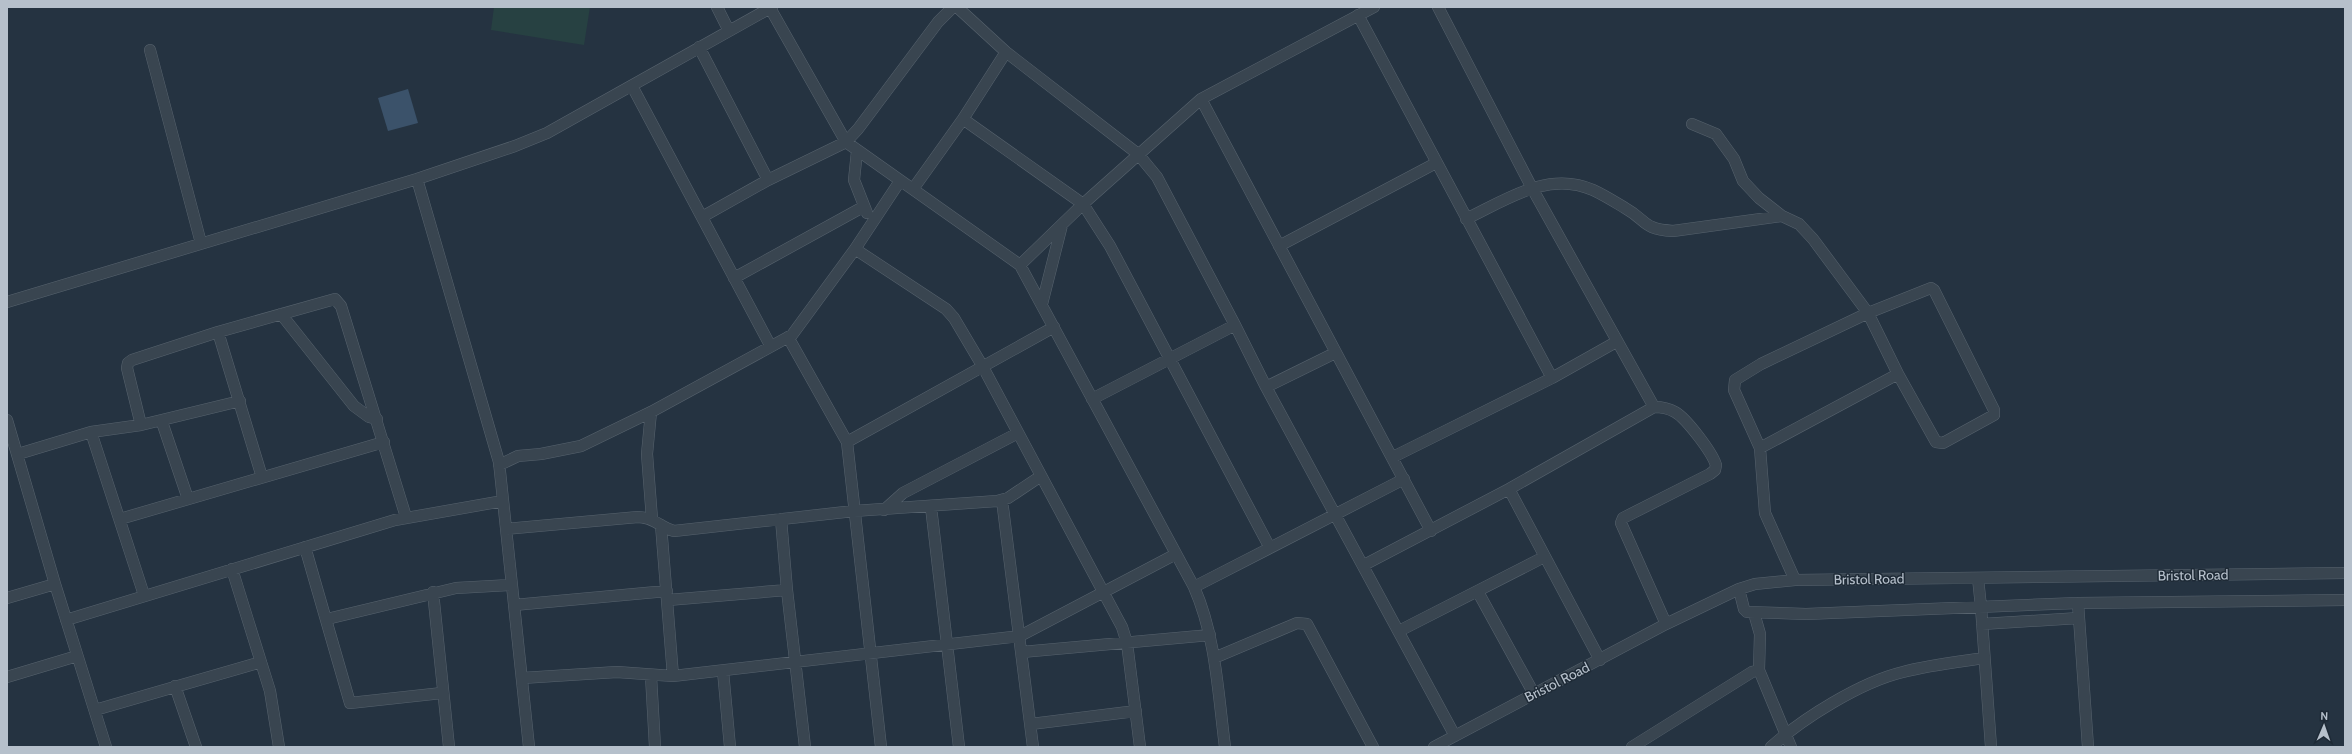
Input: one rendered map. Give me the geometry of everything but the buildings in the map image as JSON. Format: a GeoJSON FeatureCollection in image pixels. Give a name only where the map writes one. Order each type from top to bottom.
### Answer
{"type":"FeatureCollection","features":[{"type":"Feature","properties":{"kind":"street"},"geometry":{"type":"LineString","coordinates":[[717,7],[729,31]]}},
{"type":"Feature","properties":{"kind":"street"},"geometry":{"type":"LineString","coordinates":[[702,217],[768,180],[846,142],[858,129],[938,22],[953,7]]}},
{"type":"Feature","properties":{"kind":"street"},"geometry":{"type":"LineString","coordinates":[[957,7],[1006,52],[1138,154],[1154,172],[1164,188],[1266,387],[1364,565],[1455,736]]}},
{"type":"Feature","properties":{"kind":"street"},"geometry":{"type":"LineString","coordinates":[[1020,265],[1083,204],[1200,99],[1374,7]]}},
{"type":"Feature","properties":{"kind":"street"},"geometry":{"type":"LineString","coordinates":[[1438,7],[1532,188],[1616,342],[1654,407]]}},
{"type":"Feature","properties":{"kind":"street"},"geometry":{"type":"LineString","coordinates":[[7,302],[418,179],[532,140],[771,8],[846,142],[1020,265],[1194,587],[1205,613],[1210,635],[1225,747]]}},
{"type":"Feature","properties":{"kind":"street"},"geometry":{"type":"LineString","coordinates":[[1358,15],[1552,378]]}},
{"type":"Feature","properties":{"kind":"street"},"geometry":{"type":"LineString","coordinates":[[699,47],[768,180]]}},
{"type":"Feature","properties":{"kind":"street"},"geometry":{"type":"LineString","coordinates":[[150,50],[201,243]]}},
{"type":"Feature","properties":{"kind":"street"},"geometry":{"type":"LineString","coordinates":[[913,189],[963,119],[1006,52]]}},
{"type":"Feature","properties":{"kind":"street"},"geometry":{"type":"LineString","coordinates":[[632,86],[770,345]]}},
{"type":"Feature","properties":{"kind":"street"},"geometry":{"type":"LineString","coordinates":[[1200,99],[1335,353],[1393,457],[1431,531]]}},
{"type":"Feature","properties":{"kind":"street"},"geometry":{"type":"LineString","coordinates":[[963,119],[1083,204],[1110,246],[1270,548]]}},
{"type":"Feature","properties":{"kind":"street"},"geometry":{"type":"LineString","coordinates":[[1692,124],[1716,134],[1734,159],[1743,181],[1759,198],[1782,216],[1799,224],[1813,239],[1868,313],[1898,374],[1936,442],[1943,443],[1994,415],[1994,410],[1934,290],[1928,288],[1868,313],[1761,364],[1736,380],[1734,390],[1760,448],[1765,513],[1795,580]]}},
{"type":"Feature","properties":{"kind":"street"},"geometry":{"type":"LineString","coordinates":[[857,151],[854,180],[863,208],[874,220]]}},
{"type":"Feature","properties":{"kind":"street"},"geometry":{"type":"LineString","coordinates":[[1279,246],[1436,163]]}},
{"type":"Feature","properties":{"kind":"street"},"geometry":{"type":"LineString","coordinates":[[418,179],[499,465],[529,747]]}},
{"type":"Feature","properties":{"kind":"street"},"geometry":{"type":"LineString","coordinates":[[499,465],[518,456],[581,446],[651,412],[770,345],[788,337],[803,321],[855,249],[900,181]]}},
{"type":"Feature","properties":{"kind":"street"},"geometry":{"type":"LineString","coordinates":[[1466,219],[1532,188],[1554,183],[1592,189],[1636,214],[1646,226],[1656,230],[1679,231],[1782,216]]}},
{"type":"Feature","properties":{"kind":"street"},"geometry":{"type":"LineString","coordinates":[[734,278],[863,208]]}},
{"type":"Feature","properties":{"kind":"street"},"geometry":{"type":"LineString","coordinates":[[1042,304],[1062,224]]}},
{"type":"Feature","properties":{"kind":"street"},"geometry":{"type":"LineString","coordinates":[[855,249],[946,308],[954,318],[983,367],[1122,627],[1127,643],[1140,747]]}},
{"type":"Feature","properties":{"kind":"street"},"geometry":{"type":"LineString","coordinates":[[140,425],[127,368],[128,363],[132,360],[218,332],[331,299],[338,301],[377,419],[406,517]]}},
{"type":"Feature","properties":{"kind":"street"},"geometry":{"type":"LineString","coordinates":[[281,314],[354,406],[369,417],[377,419]]}},
{"type":"Feature","properties":{"kind":"street"},"geometry":{"type":"LineString","coordinates":[[1092,399],[1235,325]]}},
{"type":"Feature","properties":{"kind":"street"},"geometry":{"type":"LineString","coordinates":[[847,442],[1054,327]]}},
{"type":"Feature","properties":{"kind":"street"},"geometry":{"type":"LineString","coordinates":[[218,332],[262,477]]}},
{"type":"Feature","properties":{"kind":"street"},"geometry":{"type":"LineString","coordinates":[[788,337],[847,442],[881,747]]}},
{"type":"Feature","properties":{"kind":"street"},"geometry":{"type":"LineString","coordinates":[[1393,457],[1552,378],[1616,342]]}},
{"type":"Feature","properties":{"kind":"street"},"geometry":{"type":"LineString","coordinates":[[1266,387],[1335,353]]}},
{"type":"Feature","properties":{"kind":"street"},"geometry":{"type":"LineString","coordinates":[[1760,448],[1898,374]]}},
{"type":"Feature","properties":{"kind":"street"},"geometry":{"type":"LineString","coordinates":[[18,454],[91,432],[162,422],[240,401]]}},
{"type":"Feature","properties":{"kind":"street"},"geometry":{"type":"LineString","coordinates":[[1364,565],[1509,489],[1654,407],[1663,407],[1678,414],[1694,432],[1716,466],[1715,470],[1710,474],[1626,516],[1621,522],[1666,624]]}},
{"type":"Feature","properties":{"kind":"street"},"geometry":{"type":"LineString","coordinates":[[651,412],[647,454],[667,596],[673,676]]}},
{"type":"Feature","properties":{"kind":"street"},"geometry":{"type":"LineString","coordinates":[[7,420],[55,584],[106,747]]}},
{"type":"Feature","properties":{"kind":"street"},"geometry":{"type":"LineString","coordinates":[[162,422],[188,499]]}},
{"type":"Feature","properties":{"kind":"street"},"geometry":{"type":"LineString","coordinates":[[91,432],[144,595]]}},
{"type":"Feature","properties":{"kind":"street"},"geometry":{"type":"LineString","coordinates":[[884,510],[903,493],[1018,433]]}},
{"type":"Feature","properties":{"kind":"street"},"geometry":{"type":"LineString","coordinates":[[120,519],[384,442]]}},
{"type":"Feature","properties":{"kind":"street"},"geometry":{"type":"LineString","coordinates":[[506,529],[638,517],[656,522],[674,531],[854,511],[930,507],[1002,500],[1040,476]]}},
{"type":"Feature","properties":{"kind":"street"},"geometry":{"type":"LineString","coordinates":[[1194,587],[1404,479]]}},
{"type":"Feature","properties":{"kind":"street"},"geometry":{"type":"LineString","coordinates":[[1509,489],[1600,660]]}},
{"type":"Feature","properties":{"kind":"street"},"geometry":{"type":"LineString","coordinates":[[1002,500],[1033,747]]}},
{"type":"Feature","properties":{"kind":"street"},"geometry":{"type":"LineString","coordinates":[[66,620],[144,595],[406,517],[503,501]]}},
{"type":"Feature","properties":{"kind":"street"},"geometry":{"type":"LineString","coordinates":[[930,507],[959,747]]}},
{"type":"Feature","properties":{"kind":"street"},"geometry":{"type":"LineString","coordinates":[[781,519],[787,590],[805,747]]}},
{"type":"Feature","properties":{"kind":"street"},"geometry":{"type":"LineString","coordinates":[[305,547],[350,702],[442,693]]}},
{"type":"Feature","properties":{"kind":"street"},"geometry":{"type":"LineString","coordinates":[[522,678],[617,672],[651,676],[673,676],[1020,636],[1176,554]]}},
{"type":"Feature","properties":{"kind":"street"},"geometry":{"type":"LineString","coordinates":[[1398,631],[1478,592],[1544,557]]}},
{"type":"Feature","properties":{"kind":"street"},"geometry":{"type":"LineString","coordinates":[[232,569],[273,702],[279,747]]}},
{"type":"Feature","properties":{"kind":"street","name":"Bristol Road"},"geometry":{"type":"LineString","coordinates":[[1434,747],[1666,624],[1739,589],[1755,584],[1795,580],[2345,573]]}},
{"type":"Feature","properties":{"kind":"street"},"geometry":{"type":"LineString","coordinates":[[1978,578],[1991,747]]}},
{"type":"Feature","properties":{"kind":"street"},"geometry":{"type":"LineString","coordinates":[[7,598],[55,584]]}},
{"type":"Feature","properties":{"kind":"street"},"geometry":{"type":"LineString","coordinates":[[327,619],[433,592],[470,586],[512,585]]}},
{"type":"Feature","properties":{"kind":"street"},"geometry":{"type":"LineString","coordinates":[[1739,589],[1744,609],[1747,612],[1754,613],[1862,613],[2078,603],[2345,600]]}},
{"type":"Feature","properties":{"kind":"street"},"geometry":{"type":"LineString","coordinates":[[514,605],[787,590]]}},
{"type":"Feature","properties":{"kind":"street"},"geometry":{"type":"LineString","coordinates":[[433,592],[442,693],[449,747]]}},
{"type":"Feature","properties":{"kind":"street"},"geometry":{"type":"LineString","coordinates":[[1478,592],[1534,694]]}},
{"type":"Feature","properties":{"kind":"street"},"geometry":{"type":"LineString","coordinates":[[2078,603],[2088,747]]}},
{"type":"Feature","properties":{"kind":"street"},"geometry":{"type":"LineString","coordinates":[[1754,613],[1760,634],[1759,670],[1785,734],[1792,747]]}},
{"type":"Feature","properties":{"kind":"street"},"geometry":{"type":"LineString","coordinates":[[1982,624],[2079,618]]}},
{"type":"Feature","properties":{"kind":"street"},"geometry":{"type":"LineString","coordinates":[[1214,658],[1297,623],[1307,624],[1373,747]]}},
{"type":"Feature","properties":{"kind":"street"},"geometry":{"type":"LineString","coordinates":[[1022,652],[1210,635]]}},
{"type":"Feature","properties":{"kind":"street"},"geometry":{"type":"LineString","coordinates":[[7,677],[77,656]]}},
{"type":"Feature","properties":{"kind":"street"},"geometry":{"type":"LineString","coordinates":[[1771,747],[1785,734],[1817,713],[1875,681],[1908,670],[1984,658]]}},
{"type":"Feature","properties":{"kind":"street"},"geometry":{"type":"LineString","coordinates":[[95,710],[261,662]]}},
{"type":"Feature","properties":{"kind":"street"},"geometry":{"type":"LineString","coordinates":[[1632,747],[1759,670]]}},
{"type":"Feature","properties":{"kind":"street"},"geometry":{"type":"LineString","coordinates":[[723,671],[730,747]]}},
{"type":"Feature","properties":{"kind":"street"},"geometry":{"type":"LineString","coordinates":[[651,676],[655,747],[652,747]]}},
{"type":"Feature","properties":{"kind":"street"},"geometry":{"type":"LineString","coordinates":[[175,686],[196,747]]}},
{"type":"Feature","properties":{"kind":"street"},"geometry":{"type":"LineString","coordinates":[[1030,724],[1136,711]]}},
{"type":"Feature","properties":{"kind":"street"},"geometry":{"type":"LineString","coordinates":[[1650,736],[1653,747]]}},
{"type":"Feature","properties":{"kind":"green space"},"geometry":{"type":"Polygon","coordinates":[[[494,7],[590,7],[584,45],[491,30],[494,7]]]}},
{"type":"Feature","properties":{"kind":"water"},"geometry":{"type":"Polygon","coordinates":[[[408,89],[418,123],[388,131],[378,98],[408,89]]]}}]}
